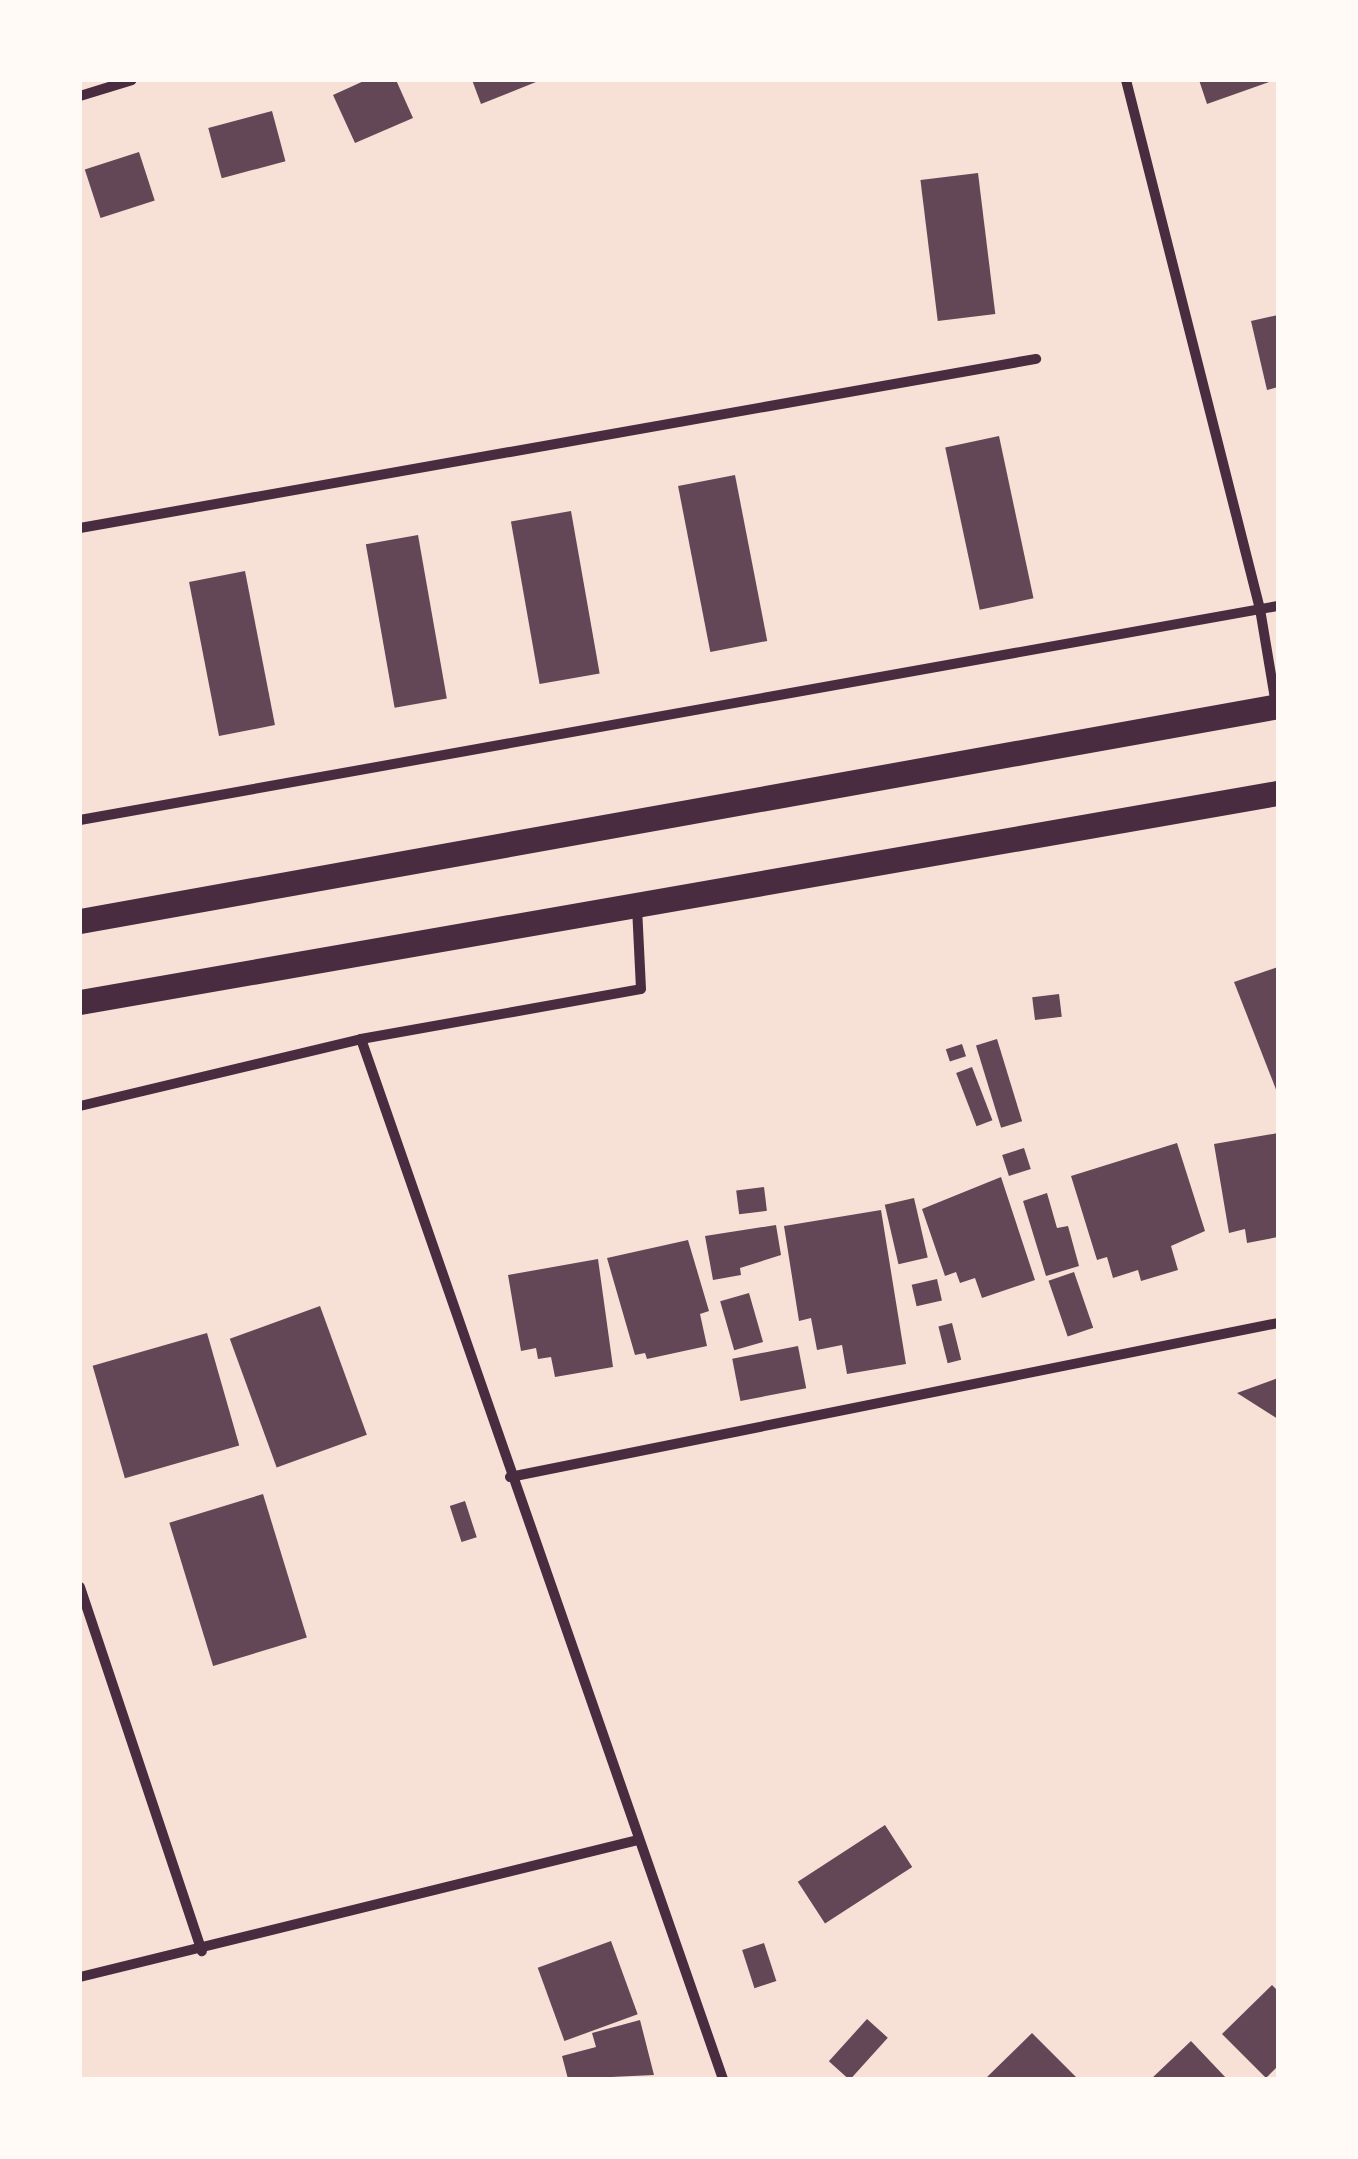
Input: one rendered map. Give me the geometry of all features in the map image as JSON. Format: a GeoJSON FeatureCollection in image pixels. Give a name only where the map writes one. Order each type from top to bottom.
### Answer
{"type":"FeatureCollection","features":[{"type":"Feature","properties":{"kind":"main road"},"geometry":{"type":"LineString","coordinates":[[80,921],[1277,706]]}},
{"type":"Feature","properties":{"kind":"main road"},"geometry":{"type":"LineString","coordinates":[[80,1002],[1278,793]]}},
{"type":"Feature","properties":{"kind":"street"},"geometry":{"type":"LineString","coordinates":[[80,96],[132,80]]}},
{"type":"Feature","properties":{"kind":"street"},"geometry":{"type":"LineString","coordinates":[[1126,80],[1260,610],[1277,706]]}},
{"type":"Feature","properties":{"kind":"street"},"geometry":{"type":"LineString","coordinates":[[80,528],[1036,359]]}},
{"type":"Feature","properties":{"kind":"street"},"geometry":{"type":"LineString","coordinates":[[80,820],[1278,606]]}},
{"type":"Feature","properties":{"kind":"street"},"geometry":{"type":"LineString","coordinates":[[80,1106],[360,1039],[641,989],[636,905]]}},
{"type":"Feature","properties":{"kind":"street"},"geometry":{"type":"LineString","coordinates":[[360,1039],[510,1477],[724,2079]]}},
{"type":"Feature","properties":{"kind":"street"},"geometry":{"type":"LineString","coordinates":[[510,1477],[1278,1322]]}},
{"type":"Feature","properties":{"kind":"street"},"geometry":{"type":"LineString","coordinates":[[80,1587],[202,1951]]}},
{"type":"Feature","properties":{"kind":"street"},"geometry":{"type":"LineString","coordinates":[[80,1978],[202,1951],[638,1840]]}},
{"type":"Feature","properties":{"kind":"building"},"geometry":{"type":"Polygon","coordinates":[[[366,80],[396,80],[413,118],[355,143],[333,95],[366,80]]]}},
{"type":"Feature","properties":{"kind":"building"},"geometry":{"type":"Polygon","coordinates":[[[472,80],[541,80],[481,104],[472,80]]]}},
{"type":"Feature","properties":{"kind":"building"},"geometry":{"type":"Polygon","coordinates":[[[1199,80],[1272,80],[1272,81],[1207,104],[1199,80]]]}},
{"type":"Feature","properties":{"kind":"building"},"geometry":{"type":"Polygon","coordinates":[[[272,111],[285,161],[222,178],[208,128],[272,111]]]}},
{"type":"Feature","properties":{"kind":"building"},"geometry":{"type":"Polygon","coordinates":[[[139,152],[155,201],[101,218],[85,170],[139,152]]]}},
{"type":"Feature","properties":{"kind":"building"},"geometry":{"type":"Polygon","coordinates":[[[978,173],[995,314],[938,321],[920,180],[978,173]]]}},
{"type":"Feature","properties":{"kind":"building"},"geometry":{"type":"Polygon","coordinates":[[[1278,315],[1278,387],[1267,390],[1251,321],[1278,315]]]}},
{"type":"Feature","properties":{"kind":"building"},"geometry":{"type":"Polygon","coordinates":[[[999,436],[1034,598],[980,610],[945,447],[999,436]]]}},
{"type":"Feature","properties":{"kind":"building"},"geometry":{"type":"Polygon","coordinates":[[[735,475],[767,641],[710,652],[678,486],[735,475]]]}},
{"type":"Feature","properties":{"kind":"building"},"geometry":{"type":"Polygon","coordinates":[[[571,511],[600,673],[540,684],[511,522],[571,511]]]}},
{"type":"Feature","properties":{"kind":"building"},"geometry":{"type":"Polygon","coordinates":[[[418,535],[447,698],[395,708],[366,544],[418,535]]]}},
{"type":"Feature","properties":{"kind":"building"},"geometry":{"type":"Polygon","coordinates":[[[245,571],[275,725],[219,736],[189,582],[245,571]]]}},
{"type":"Feature","properties":{"kind":"building"},"geometry":{"type":"Polygon","coordinates":[[[1278,967],[1278,1092],[1277,1092],[1234,982],[1278,967]]]}},
{"type":"Feature","properties":{"kind":"building"},"geometry":{"type":"Polygon","coordinates":[[[1059,994],[1062,1017],[1035,1020],[1032,997],[1059,994]]]}},
{"type":"Feature","properties":{"kind":"building"},"geometry":{"type":"Polygon","coordinates":[[[997,1039],[1022,1121],[1001,1128],[976,1045],[997,1039]]]}},
{"type":"Feature","properties":{"kind":"building"},"geometry":{"type":"Polygon","coordinates":[[[962,1044],[966,1056],[950,1062],[946,1049],[962,1044]]]}},
{"type":"Feature","properties":{"kind":"building"},"geometry":{"type":"Polygon","coordinates":[[[972,1067],[992,1120],[977,1126],[956,1073],[972,1067]]]}},
{"type":"Feature","properties":{"kind":"building"},"geometry":{"type":"Polygon","coordinates":[[[1278,1133],[1278,1237],[1247,1243],[1245,1229],[1229,1233],[1214,1144],[1278,1133]]]}},
{"type":"Feature","properties":{"kind":"building"},"geometry":{"type":"Polygon","coordinates":[[[1177,1143],[1205,1231],[1171,1246],[1178,1270],[1141,1281],[1138,1270],[1113,1278],[1107,1257],[1097,1260],[1071,1176],[1177,1143]]]}},
{"type":"Feature","properties":{"kind":"building"},"geometry":{"type":"Polygon","coordinates":[[[1024,1148],[1031,1169],[1009,1176],[1002,1155],[1024,1148]]]}},
{"type":"Feature","properties":{"kind":"building"},"geometry":{"type":"Polygon","coordinates":[[[1001,1177],[1035,1280],[982,1298],[975,1278],[960,1283],[956,1272],[945,1276],[922,1209],[1001,1177]]]}},
{"type":"Feature","properties":{"kind":"building"},"geometry":{"type":"Polygon","coordinates":[[[764,1187],[767,1211],[739,1214],[736,1190],[764,1187]]]}},
{"type":"Feature","properties":{"kind":"building"},"geometry":{"type":"Polygon","coordinates":[[[1047,1193],[1057,1228],[1068,1226],[1079,1266],[1046,1276],[1023,1201],[1047,1193]]]}},
{"type":"Feature","properties":{"kind":"building"},"geometry":{"type":"Polygon","coordinates":[[[914,1198],[928,1257],[898,1264],[885,1205],[914,1198]]]}},
{"type":"Feature","properties":{"kind":"building"},"geometry":{"type":"Polygon","coordinates":[[[881,1210],[906,1364],[847,1374],[842,1345],[817,1350],[811,1318],[799,1321],[784,1226],[881,1210]]]}},
{"type":"Feature","properties":{"kind":"building"},"geometry":{"type":"Polygon","coordinates":[[[776,1225],[781,1255],[740,1268],[741,1275],[713,1280],[705,1236],[776,1225]]]}},
{"type":"Feature","properties":{"kind":"building"},"geometry":{"type":"Polygon","coordinates":[[[688,1240],[709,1311],[700,1314],[707,1346],[647,1359],[645,1353],[635,1355],[607,1258],[688,1240]]]}},
{"type":"Feature","properties":{"kind":"building"},"geometry":{"type":"Polygon","coordinates":[[[598,1259],[613,1367],[555,1377],[551,1357],[538,1359],[536,1348],[521,1351],[508,1275],[598,1259]]]}},
{"type":"Feature","properties":{"kind":"building"},"geometry":{"type":"Polygon","coordinates":[[[1074,1272],[1093,1328],[1068,1337],[1048,1281],[1074,1272]]]}},
{"type":"Feature","properties":{"kind":"building"},"geometry":{"type":"Polygon","coordinates":[[[937,1279],[942,1300],[917,1306],[912,1285],[937,1279]]]}},
{"type":"Feature","properties":{"kind":"building"},"geometry":{"type":"Polygon","coordinates":[[[749,1293],[763,1342],[734,1350],[720,1301],[749,1293]]]}},
{"type":"Feature","properties":{"kind":"building"},"geometry":{"type":"Polygon","coordinates":[[[320,1306],[367,1435],[277,1468],[230,1339],[320,1306]]]}},
{"type":"Feature","properties":{"kind":"building"},"geometry":{"type":"Polygon","coordinates":[[[952,1323],[961,1360],[948,1363],[938,1326],[952,1323]]]}},
{"type":"Feature","properties":{"kind":"building"},"geometry":{"type":"Polygon","coordinates":[[[207,1333],[239,1445],[125,1478],[93,1366],[207,1333]]]}},
{"type":"Feature","properties":{"kind":"building"},"geometry":{"type":"Polygon","coordinates":[[[798,1346],[806,1388],[740,1401],[732,1359],[798,1346]]]}},
{"type":"Feature","properties":{"kind":"building"},"geometry":{"type":"Polygon","coordinates":[[[1278,1378],[1278,1419],[1237,1393],[1278,1378]]]}},
{"type":"Feature","properties":{"kind":"building"},"geometry":{"type":"Polygon","coordinates":[[[263,1494],[307,1637],[213,1666],[169,1523],[263,1494]]]}},
{"type":"Feature","properties":{"kind":"building"},"geometry":{"type":"Polygon","coordinates":[[[465,1501],[477,1537],[462,1542],[450,1506],[465,1501]]]}},
{"type":"Feature","properties":{"kind":"building"},"geometry":{"type":"Polygon","coordinates":[[[885,1825],[912,1867],[825,1924],[798,1882],[885,1825]]]}},
{"type":"Feature","properties":{"kind":"building"},"geometry":{"type":"Polygon","coordinates":[[[611,1941],[638,2014],[564,2041],[538,1968],[611,1941]]]}},
{"type":"Feature","properties":{"kind":"building"},"geometry":{"type":"Polygon","coordinates":[[[764,1943],[776,1981],[754,1988],[742,1950],[764,1943]]]}},
{"type":"Feature","properties":{"kind":"building"},"geometry":{"type":"Polygon","coordinates":[[[1272,1985],[1278,1991],[1278,2066],[1266,2078],[1222,2034],[1272,1985]]]}},
{"type":"Feature","properties":{"kind":"building"},"geometry":{"type":"Polygon","coordinates":[[[867,2019],[888,2038],[851,2079],[829,2061],[867,2019]]]}},
{"type":"Feature","properties":{"kind":"building"},"geometry":{"type":"Polygon","coordinates":[[[640,2020],[654,2075],[568,2079],[562,2056],[596,2047],[592,2033],[640,2020]]]}},
{"type":"Feature","properties":{"kind":"building"},"geometry":{"type":"Polygon","coordinates":[[[1032,2033],[1078,2079],[985,2079],[1032,2033]]]}},
{"type":"Feature","properties":{"kind":"building"},"geometry":{"type":"Polygon","coordinates":[[[1191,2041],[1227,2079],[1151,2079],[1191,2041]]]}}]}
